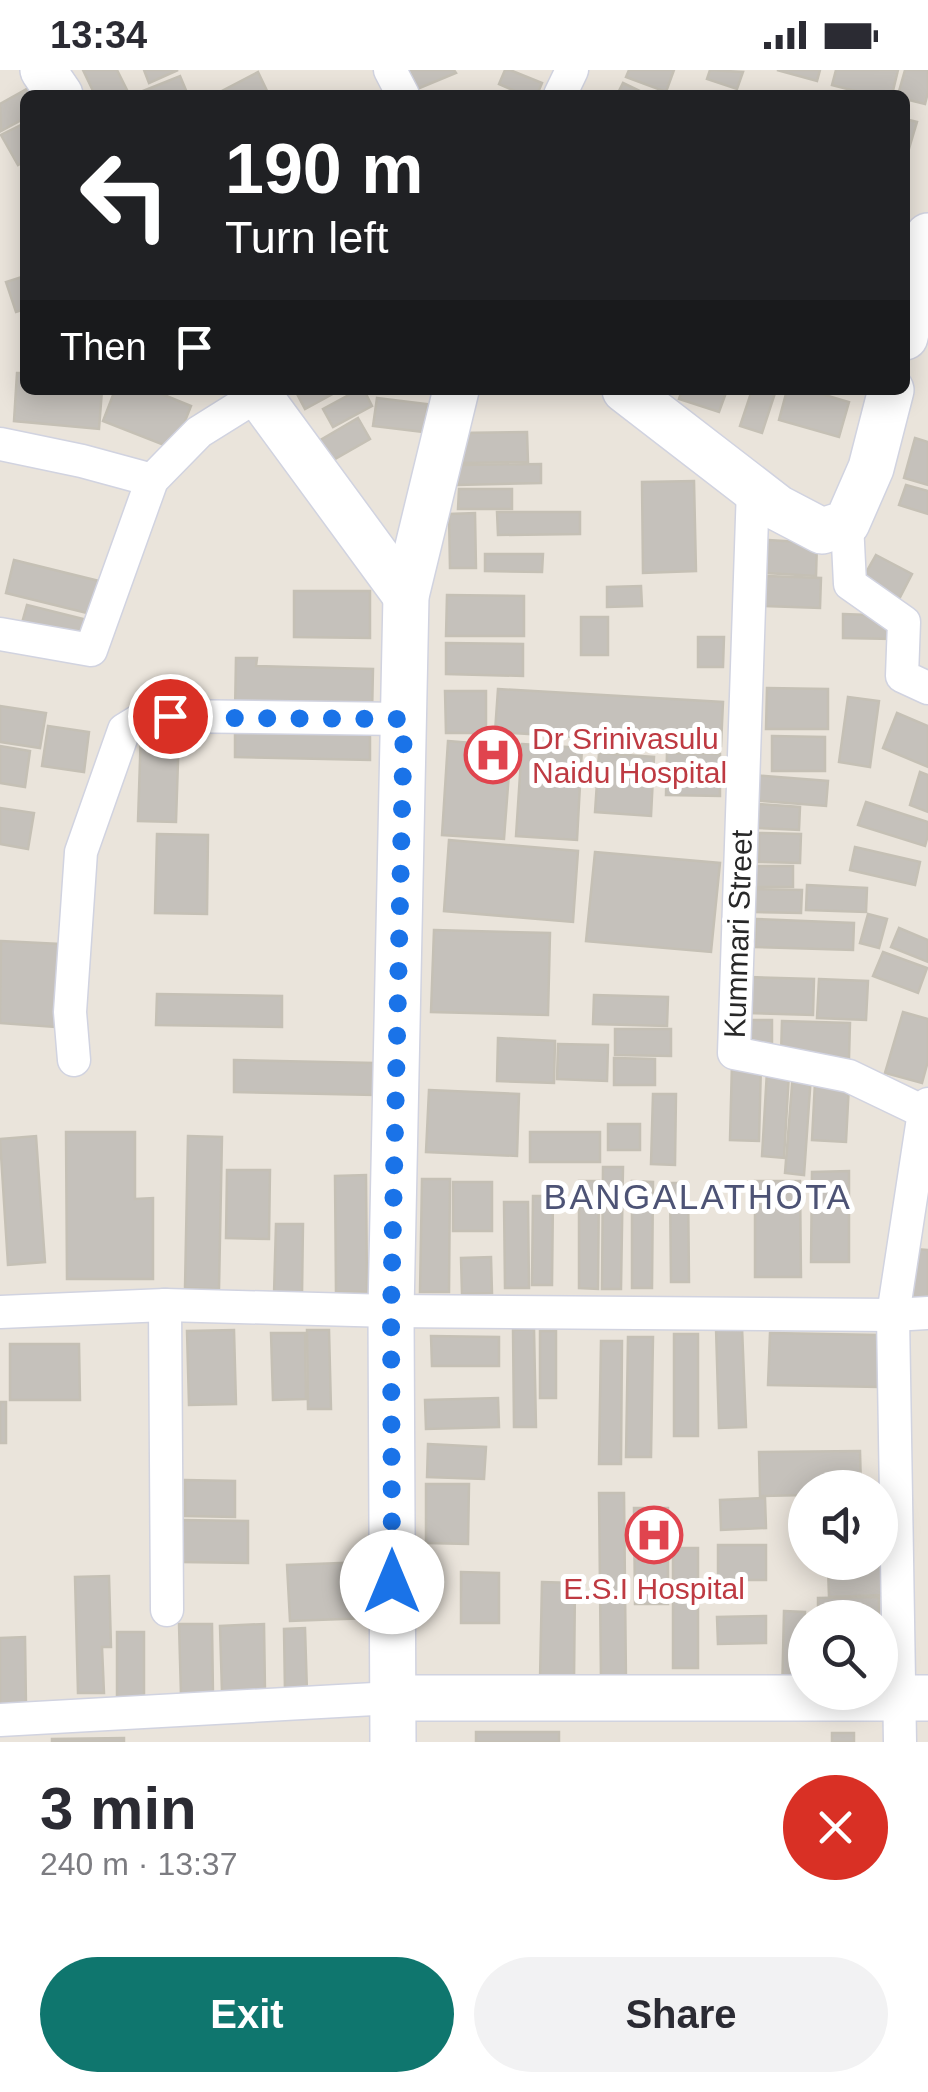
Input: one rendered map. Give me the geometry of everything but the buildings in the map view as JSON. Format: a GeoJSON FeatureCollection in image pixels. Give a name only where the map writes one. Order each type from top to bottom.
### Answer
{"type":"FeatureCollection","features":[{"type":"Feature","properties":{"kind":"main road"},"geometry":{"type":"LineString","coordinates":[[910,315],[928,236]]}},
{"type":"Feature","properties":{"kind":"main road"},"geometry":{"type":"LineString","coordinates":[[259,395],[406,596]]}},
{"type":"Feature","properties":{"kind":"main road"},"geometry":{"type":"LineString","coordinates":[[393,1742],[391,1311],[406,596],[455,395]]}},
{"type":"Feature","properties":{"kind":"main road"},"geometry":{"type":"LineString","coordinates":[[632,395],[778,508],[822,531],[846,523],[871,468],[891,395]]}},
{"type":"Feature","properties":{"kind":"main road"},"geometry":{"type":"LineString","coordinates":[[392,1698],[909,1713]]}},
{"type":"Feature","properties":{"kind":"street"},"geometry":{"type":"LineString","coordinates":[[0,634],[91,650],[152,480],[199,432],[253,395]]}},
{"type":"Feature","properties":{"kind":"street"},"geometry":{"type":"LineString","coordinates":[[0,444],[82,460],[152,480]]}},
{"type":"Feature","properties":{"kind":"street","name":"Kummari Street"},"geometry":{"type":"LineString","coordinates":[[753,488],[734,1053],[849,1076],[926,1108]]}},
{"type":"Feature","properties":{"kind":"street"},"geometry":{"type":"LineString","coordinates":[[846,523],[850,584],[904,622],[902,676],[928,688]]}},
{"type":"Feature","properties":{"kind":"street"},"geometry":{"type":"LineString","coordinates":[[74,1060],[70,1012],[80,852],[124,730],[137,722],[170,716],[404,719]]}},
{"type":"Feature","properties":{"kind":"street"},"geometry":{"type":"LineString","coordinates":[[909,1713],[893,1315],[926,1108]]}},
{"type":"Feature","properties":{"kind":"street"},"geometry":{"type":"LineString","coordinates":[[165,1305],[167,1610]]}},
{"type":"Feature","properties":{"kind":"street"},"geometry":{"type":"LineString","coordinates":[[0,1312],[165,1305],[391,1311],[928,1313]]}},
{"type":"Feature","properties":{"kind":"street"},"geometry":{"type":"LineString","coordinates":[[0,1720],[392,1698]]}},
{"type":"Feature","properties":{"kind":"place","name":"Dr Srinivasulu Naidu Hospital"},"geometry":{"type":"Point","coordinates":[493,755]}},
{"type":"Feature","properties":{"kind":"place","name":"E.S.I Hospital"},"geometry":{"type":"Point","coordinates":[654,1535]}},
{"type":"Feature","properties":{"kind":"district","name":"BANGALATHOTA"},"geometry":{"type":"Point","coordinates":[698,1196]}},
{"type":"Feature","properties":{"kind":"route"},"geometry":{"type":"LineString","coordinates":[[170,716],[404,719],[391,1311],[392,1582]]}}]}
